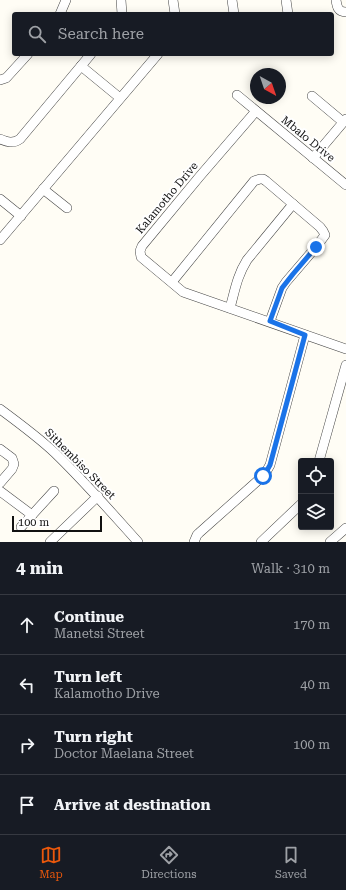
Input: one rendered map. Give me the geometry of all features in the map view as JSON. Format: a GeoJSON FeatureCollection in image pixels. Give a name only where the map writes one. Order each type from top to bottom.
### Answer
{"type":"FeatureCollection","features":[{"type":"Feature","properties":{"kind":"street"},"geometry":{"type":"LineString","coordinates":[[61,12],[66,0]]}},
{"type":"Feature","properties":{"kind":"street"},"geometry":{"type":"LineString","coordinates":[[121,0],[122,12]]}},
{"type":"Feature","properties":{"kind":"street"},"geometry":{"type":"LineString","coordinates":[[173,0],[175,12]]}},
{"type":"Feature","properties":{"kind":"street"},"geometry":{"type":"LineString","coordinates":[[232,0],[234,12]]}},
{"type":"Feature","properties":{"kind":"street"},"geometry":{"type":"LineString","coordinates":[[286,0],[288,12]]}},
{"type":"Feature","properties":{"kind":"street"},"geometry":{"type":"LineString","coordinates":[[336,0],[338,9],[341,12],[346,12]]}},
{"type":"Feature","properties":{"kind":"street"},"geometry":{"type":"LineString","coordinates":[[0,80],[6,78],[26,56]]}},
{"type":"Feature","properties":{"kind":"street"},"geometry":{"type":"LineString","coordinates":[[0,139],[15,142],[20,139],[89,56]]}},
{"type":"Feature","properties":{"kind":"street"},"geometry":{"type":"LineString","coordinates":[[0,240],[156,56]]}},
{"type":"Feature","properties":{"kind":"street"},"geometry":{"type":"LineString","coordinates":[[81,66],[120,98]]}},
{"type":"Feature","properties":{"kind":"street","name":"Mbalo Drive"},"geometry":{"type":"LineString","coordinates":[[237,95],[346,185]]}},
{"type":"Feature","properties":{"kind":"street"},"geometry":{"type":"LineString","coordinates":[[312,96],[345,121],[313,158]]}},
{"type":"Feature","properties":{"kind":"street","name":"Kalamotho Drive"},"geometry":{"type":"LineString","coordinates":[[256,111],[141,248],[140,254],[144,260],[183,292],[270,321],[346,349]]}},
{"type":"Feature","properties":{"kind":"street"},"geometry":{"type":"LineString","coordinates":[[172,282],[254,181],[257,179],[263,179],[320,227],[323,231],[324,237],[282,288],[270,321]]}},
{"type":"Feature","properties":{"kind":"street"},"geometry":{"type":"LineString","coordinates":[[43,189],[67,208]]}},
{"type":"Feature","properties":{"kind":"street"},"geometry":{"type":"LineString","coordinates":[[0,199],[21,216]]}},
{"type":"Feature","properties":{"kind":"street"},"geometry":{"type":"LineString","coordinates":[[230,308],[237,279],[242,268],[293,204]]}},
{"type":"Feature","properties":{"kind":"street"},"geometry":{"type":"LineString","coordinates":[[194,542],[199,533],[266,472],[270,465],[305,335]]}},
{"type":"Feature","properties":{"kind":"street"},"geometry":{"type":"LineString","coordinates":[[320,458],[346,365]]}},
{"type":"Feature","properties":{"kind":"street"},"geometry":{"type":"LineString","coordinates":[[336,398],[346,401]]}},
{"type":"Feature","properties":{"kind":"street","name":"Sithembiso Street"},"geometry":{"type":"LineString","coordinates":[[0,409],[33,434],[54,453],[98,496],[138,542]]}},
{"type":"Feature","properties":{"kind":"street"},"geometry":{"type":"LineString","coordinates":[[0,449],[12,458],[14,465],[0,483]]}},
{"type":"Feature","properties":{"kind":"street"},"geometry":{"type":"LineString","coordinates":[[0,491],[32,515]]}},
{"type":"Feature","properties":{"kind":"street"},"geometry":{"type":"LineString","coordinates":[[21,527],[54,491]]}},
{"type":"Feature","properties":{"kind":"street"},"geometry":{"type":"LineString","coordinates":[[50,542],[98,496]]}},
{"type":"Feature","properties":{"kind":"street"},"geometry":{"type":"LineString","coordinates":[[261,542],[271,539],[298,508]]}},
{"type":"Feature","properties":{"kind":"street"},"geometry":{"type":"LineString","coordinates":[[330,542],[346,528]]}},
{"type":"Feature","properties":{"kind":"route"},"geometry":{"type":"LineString","coordinates":[[263,476],[270,465],[305,335],[270,321],[282,288],[316,247]]}}]}
